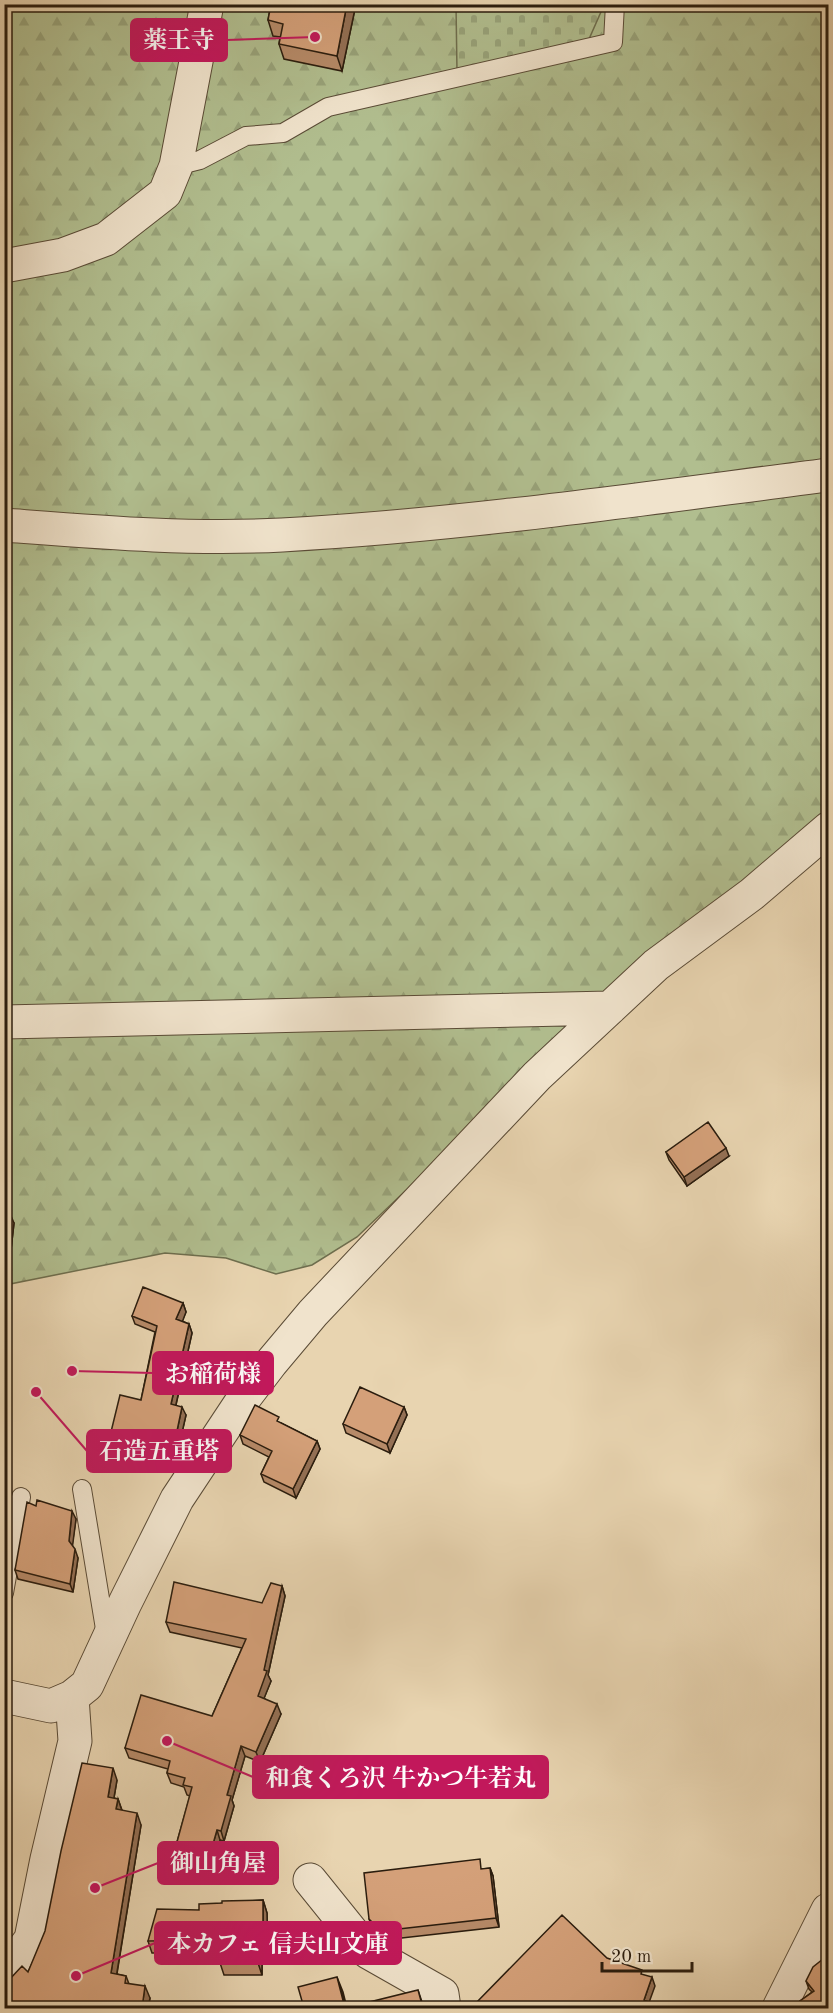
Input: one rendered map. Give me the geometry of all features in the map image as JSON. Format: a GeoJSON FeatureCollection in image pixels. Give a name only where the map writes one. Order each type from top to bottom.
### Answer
{"type":"FeatureCollection","features":[{"type":"Feature","properties":{"kind":"street"},"geometry":{"type":"LineString","coordinates":[[4,266],[63,255],[106,239],[165,193],[176,166],[207,4]]}},
{"type":"Feature","properties":{"kind":"street"},"geometry":{"type":"LineString","coordinates":[[4,525],[136,536],[280,535],[471,520],[828,475]]}},
{"type":"Feature","properties":{"kind":"street"},"geometry":{"type":"LineString","coordinates":[[4,1696],[51,1706],[72,1697],[87,1685],[177,1499],[206,1453],[271,1363],[313,1313],[537,1077],[610,1008],[656,965],[752,894],[828,829]]}},
{"type":"Feature","properties":{"kind":"street"},"geometry":{"type":"LineString","coordinates":[[4,1022],[610,1008]]}},
{"type":"Feature","properties":{"kind":"street"},"geometry":{"type":"LineString","coordinates":[[4,1976],[31,1939],[75,1741],[72,1697]]}},
{"type":"Feature","properties":{"kind":"street"},"geometry":{"type":"LineString","coordinates":[[310,1880],[368,1952],[442,1994],[444,2008]]}},
{"type":"Feature","properties":{"kind":"street"},"geometry":{"type":"LineString","coordinates":[[779,2008],[828,1910]]}},
{"type":"Feature","properties":{"kind":"lane"},"geometry":{"type":"LineString","coordinates":[[176,166],[200,160],[246,136],[283,133],[328,106],[613,42],[615,4]]}},
{"type":"Feature","properties":{"kind":"lane"},"geometry":{"type":"LineString","coordinates":[[82,1489],[107,1641]]}},
{"type":"Feature","properties":{"kind":"lane"},"geometry":{"type":"LineString","coordinates":[[4,1593],[21,1497]]}},
{"type":"Feature","properties":{"kind":"green space"},"geometry":{"type":"Polygon","coordinates":[[[5,5],[828,5],[828,813],[812,829],[644,959],[489,1103],[422,1175],[357,1237],[312,1265],[276,1274],[226,1258],[165,1253],[5,1285],[5,5]]]}},
{"type":"Feature","properties":{"kind":"green space"},"geometry":{"type":"Polygon","coordinates":[[[456,5],[604,5],[589,39],[457,72],[456,5]]]}},
{"type":"Feature","properties":{"kind":"building"},"geometry":{"type":"Polygon","coordinates":[[[271,4],[347,4],[337,56],[279,44],[283,24],[268,20],[271,4]]]}},
{"type":"Feature","properties":{"kind":"building"},"geometry":{"type":"Polygon","coordinates":[[[708,1122],[726,1148],[684,1177],[666,1152],[708,1122]]]}},
{"type":"Feature","properties":{"kind":"building"},"geometry":{"type":"Polygon","coordinates":[[[4,1210],[9,1211],[4,1258],[4,1210]]]}},
{"type":"Feature","properties":{"kind":"building"},"geometry":{"type":"Polygon","coordinates":[[[143,1287],[183,1303],[176,1319],[189,1324],[171,1404],[182,1407],[173,1450],[110,1436],[120,1395],[141,1400],[157,1326],[132,1316],[143,1287]]]}},
{"type":"Feature","properties":{"kind":"building"},"geometry":{"type":"Polygon","coordinates":[[[360,1387],[404,1407],[387,1444],[343,1424],[360,1387]]]}},
{"type":"Feature","properties":{"kind":"building"},"geometry":{"type":"Polygon","coordinates":[[[255,1405],[279,1417],[277,1421],[317,1441],[293,1489],[261,1474],[272,1451],[240,1435],[255,1405]]]}},
{"type":"Feature","properties":{"kind":"building"},"geometry":{"type":"Polygon","coordinates":[[[37,1500],[72,1511],[69,1541],[75,1549],[70,1584],[15,1570],[27,1502],[36,1506],[37,1500]]]}},
{"type":"Feature","properties":{"kind":"building"},"geometry":{"type":"Polygon","coordinates":[[[174,1582],[262,1603],[271,1583],[282,1586],[264,1670],[267,1671],[258,1696],[277,1704],[256,1752],[241,1746],[227,1795],[231,1796],[221,1831],[217,1830],[211,1851],[177,1842],[192,1787],[183,1785],[185,1778],[167,1773],[170,1761],[125,1748],[141,1695],[212,1716],[246,1639],[166,1622],[174,1582]]]}},
{"type":"Feature","properties":{"kind":"building"},"geometry":{"type":"Polygon","coordinates":[[[82,1763],[113,1768],[108,1797],[118,1799],[116,1809],[137,1813],[111,1973],[126,1976],[125,1983],[145,1986],[142,2008],[52,2008],[12,2002],[9,1991],[4,1992],[4,1982],[8,1981],[22,1966],[28,1972],[45,1931],[82,1763]]]}},
{"type":"Feature","properties":{"kind":"building"},"geometry":{"type":"Polygon","coordinates":[[[480,1859],[481,1869],[490,1868],[496,1918],[381,1931],[369,1919],[364,1873],[480,1859]]]}},
{"type":"Feature","properties":{"kind":"building"},"geometry":{"type":"Polygon","coordinates":[[[263,1900],[263,1945],[258,1944],[258,1963],[220,1963],[220,1940],[148,1941],[157,1909],[199,1910],[199,1904],[263,1900]]]}},
{"type":"Feature","properties":{"kind":"building"},"geometry":{"type":"Polygon","coordinates":[[[562,1915],[607,1958],[642,1970],[641,1974],[652,1977],[644,2000],[665,2008],[477,2008],[474,2005],[562,1915]]]}},
{"type":"Feature","properties":{"kind":"building"},"geometry":{"type":"Polygon","coordinates":[[[828,1955],[828,2008],[797,2008],[803,2005],[800,2001],[814,1991],[806,1981],[813,1967],[828,1955]]]}},
{"type":"Feature","properties":{"kind":"building"},"geometry":{"type":"Polygon","coordinates":[[[337,1977],[345,2008],[304,2008],[298,1987],[337,1977]]]}},
{"type":"Feature","properties":{"kind":"building"},"geometry":{"type":"Polygon","coordinates":[[[418,1990],[423,2008],[345,2008],[418,1990]]]}},
{"type":"Feature","properties":{"kind":"place","name":"薬王寺"},"geometry":{"type":"Point","coordinates":[315,37]}},
{"type":"Feature","properties":{"kind":"place","name":"お稲荷様"},"geometry":{"type":"Point","coordinates":[72,1371]}},
{"type":"Feature","properties":{"kind":"place","name":"石造五重塔"},"geometry":{"type":"Point","coordinates":[36,1392]}},
{"type":"Feature","properties":{"kind":"place","name":"和食くろ沢 牛かつ牛若丸"},"geometry":{"type":"Point","coordinates":[167,1741]}},
{"type":"Feature","properties":{"kind":"place","name":"御山角屋"},"geometry":{"type":"Point","coordinates":[95,1888]}},
{"type":"Feature","properties":{"kind":"place","name":"本カフェ 信夫山文庫"},"geometry":{"type":"Point","coordinates":[76,1976]}}]}
